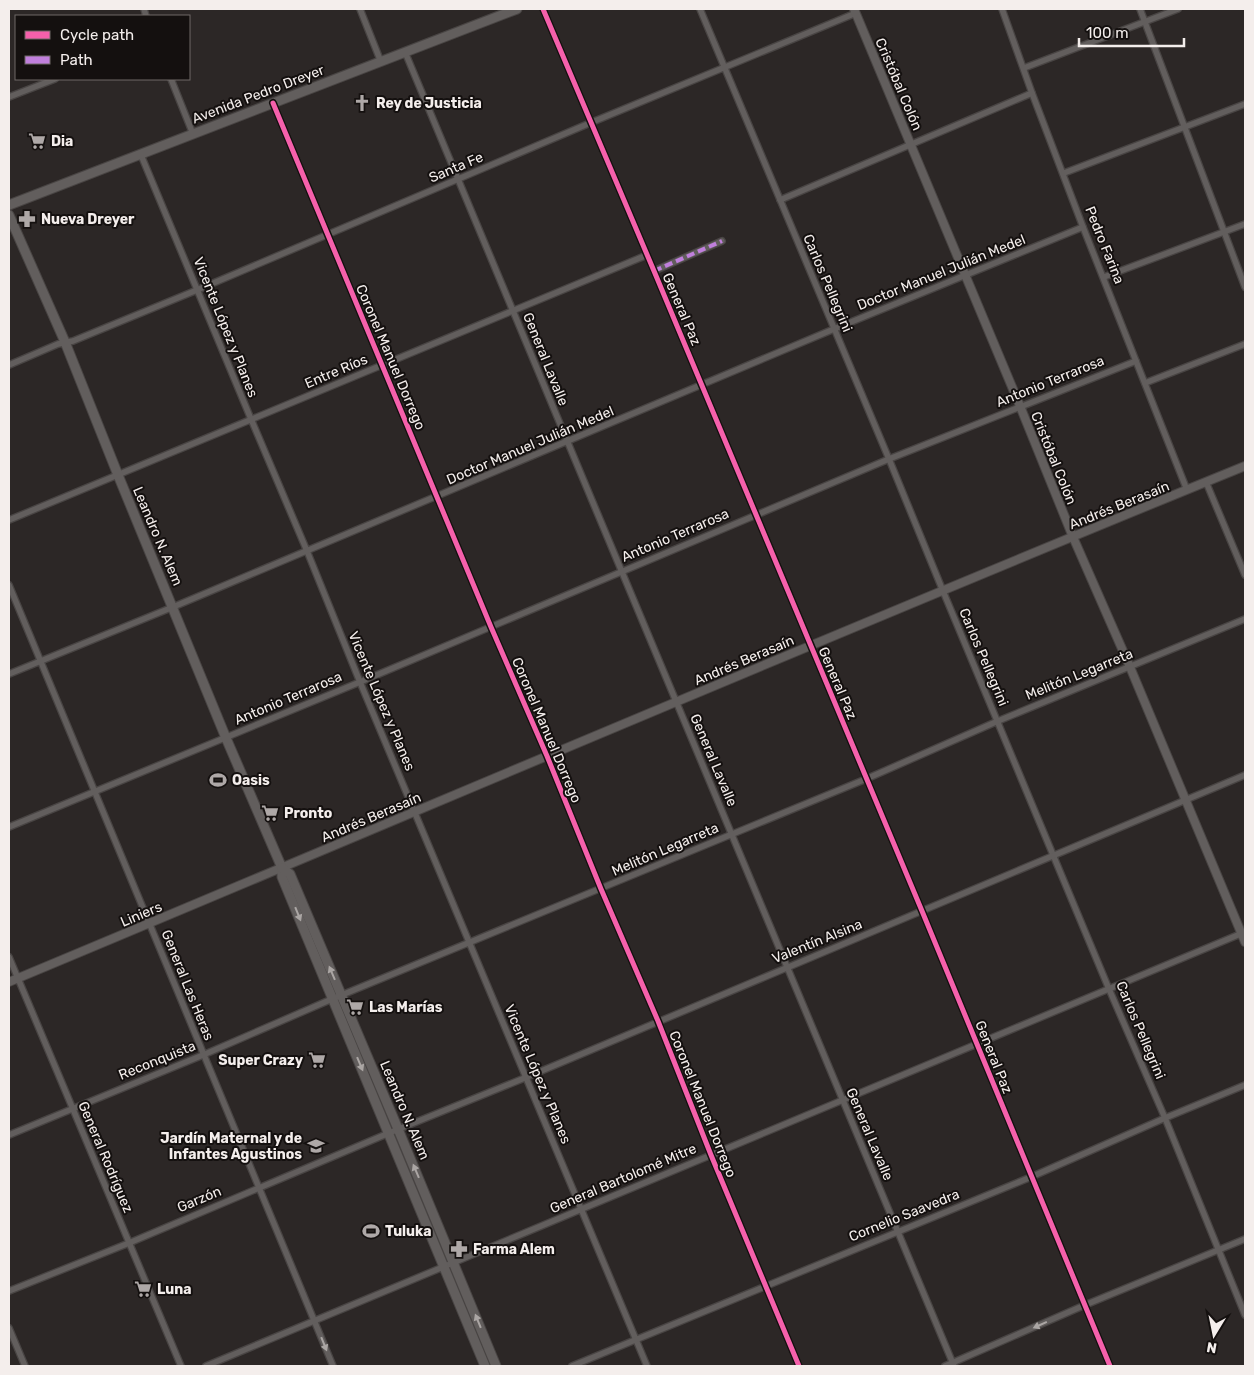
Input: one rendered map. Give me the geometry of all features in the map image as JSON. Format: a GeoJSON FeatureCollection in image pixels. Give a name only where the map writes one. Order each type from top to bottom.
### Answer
{"type":"FeatureCollection","features":[{"type":"Feature","properties":{"kind":"main road","name":"Avenida Pedro Dreyer"},"geometry":{"type":"LineString","coordinates":[[9,205],[517,9]]}},
{"type":"Feature","properties":{"kind":"main road","name":"Leandro N. Alem"},"geometry":{"type":"LineString","coordinates":[[9,215],[65,342],[226,738],[282,868],[282,877],[332,999],[453,1262],[496,1366]]}},
{"type":"Feature","properties":{"kind":"main road","name":"Leandro N. Alem"},"geometry":{"type":"LineString","coordinates":[[282,868],[290,874],[342,996],[444,1266],[485,1366]]}},
{"type":"Feature","properties":{"kind":"street"},"geometry":{"type":"LineString","coordinates":[[360,9],[381,62]]}},
{"type":"Feature","properties":{"kind":"street","name":"General Paz"},"geometry":{"type":"LineString","coordinates":[[543,9],[922,911],[1110,1366]]}},
{"type":"Feature","properties":{"kind":"street","name":"Carlos Pellegrini"},"geometry":{"type":"LineString","coordinates":[[700,9],[1109,989],[1165,1118],[1245,1314]]}},
{"type":"Feature","properties":{"kind":"street","name":"Pedro Farina"},"geometry":{"type":"LineString","coordinates":[[1002,9],[1083,226],[1187,490]]}},
{"type":"Feature","properties":{"kind":"street"},"geometry":{"type":"LineString","coordinates":[[1140,9],[1245,287]]}},
{"type":"Feature","properties":{"kind":"street"},"geometry":{"type":"LineString","coordinates":[[1024,68],[1178,9]]}},
{"type":"Feature","properties":{"kind":"street","name":"Santa Fe"},"geometry":{"type":"LineString","coordinates":[[9,365],[197,290],[590,123],[725,68],[855,11]]}},
{"type":"Feature","properties":{"kind":"street","name":"Cristóbal Colón"},"geometry":{"type":"LineString","coordinates":[[855,11],[966,275],[1073,538],[1130,667],[1243,933],[1245,942]]}},
{"type":"Feature","properties":{"kind":"street","name":"General Lavalle"},"geometry":{"type":"LineString","coordinates":[[406,52],[953,1365]]}},
{"type":"Feature","properties":{"kind":"street"},"geometry":{"type":"LineString","coordinates":[[9,97],[53,80]]}},
{"type":"Feature","properties":{"kind":"street"},"geometry":{"type":"LineString","coordinates":[[171,80],[193,134]]}},
{"type":"Feature","properties":{"kind":"street"},"geometry":{"type":"LineString","coordinates":[[780,200],[1032,93]]}},
{"type":"Feature","properties":{"kind":"street","name":"Coronel Manuel Dorrego"},"geometry":{"type":"LineString","coordinates":[[273,103],[436,496],[658,1021],[799,1366]]}},
{"type":"Feature","properties":{"kind":"street"},"geometry":{"type":"LineString","coordinates":[[1064,173],[1245,104]]}},
{"type":"Feature","properties":{"kind":"street","name":"Vicente López y Planes"},"geometry":{"type":"LineString","coordinates":[[141,155],[647,1366]]}},
{"type":"Feature","properties":{"kind":"street"},"geometry":{"type":"LineString","coordinates":[[1104,277],[1245,224]]}},
{"type":"Feature","properties":{"kind":"street","name":"Doctor Manuel Julián Medel"},"geometry":{"type":"LineString","coordinates":[[9,674],[1083,226]]}},
{"type":"Feature","properties":{"kind":"street"},"geometry":{"type":"LineString","coordinates":[[654,271],[722,241]]}},
{"type":"Feature","properties":{"kind":"street","name":"Entre Ríos"},"geometry":{"type":"LineString","coordinates":[[9,520],[647,254]]}},
{"type":"Feature","properties":{"kind":"street"},"geometry":{"type":"LineString","coordinates":[[1145,383],[1245,344]]}},
{"type":"Feature","properties":{"kind":"street","name":"Antonio Terrarosa"},"geometry":{"type":"LineString","coordinates":[[9,827],[889,460],[1136,361]]}},
{"type":"Feature","properties":{"kind":"street","name":"Andrés Berasaín"},"geometry":{"type":"LineString","coordinates":[[282,868],[546,756],[1245,466]]}},
{"type":"Feature","properties":{"kind":"street"},"geometry":{"type":"LineString","coordinates":[[1206,482],[1245,575]]}},
{"type":"Feature","properties":{"kind":"street","name":"General Las Heras"},"geometry":{"type":"LineString","coordinates":[[9,585],[333,1366]]}},
{"type":"Feature","properties":{"kind":"street","name":"Melitón Legarreta"},"geometry":{"type":"LineString","coordinates":[[342,996],[866,779],[998,721],[1245,619]]}},
{"type":"Feature","properties":{"kind":"street","name":"Valentín Alsina"},"geometry":{"type":"LineString","coordinates":[[394,1131],[527,1077],[1245,774]]}},
{"type":"Feature","properties":{"kind":"street","name":"Liniers"},"geometry":{"type":"LineString","coordinates":[[9,982],[282,868]]}},
{"type":"Feature","properties":{"kind":"street","name":"General Bartolomé Mitre"},"geometry":{"type":"LineString","coordinates":[[206,1366],[1243,933]]}},
{"type":"Feature","properties":{"kind":"street","name":"General Rodríguez"},"geometry":{"type":"LineString","coordinates":[[9,957],[181,1366]]}},
{"type":"Feature","properties":{"kind":"street","name":"Reconquista"},"geometry":{"type":"LineString","coordinates":[[9,1135],[342,996]]}},
{"type":"Feature","properties":{"kind":"street","name":"Cornelio Saavedra"},"geometry":{"type":"LineString","coordinates":[[572,1366],[1031,1176],[1245,1085]]}},
{"type":"Feature","properties":{"kind":"street","name":"Garzón"},"geometry":{"type":"LineString","coordinates":[[9,1291],[129,1244],[394,1131]]}},
{"type":"Feature","properties":{"kind":"street"},"geometry":{"type":"LineString","coordinates":[[945,1366],[953,1365],[1085,1305],[1245,1239]]}},
{"type":"Feature","properties":{"kind":"street"},"geometry":{"type":"LineString","coordinates":[[9,1328],[25,1366]]}},
{"type":"Feature","properties":{"kind":"marked path"},"geometry":{"type":"LineString","coordinates":[[654,271],[722,241]]}},
{"type":"Feature","properties":{"kind":"cycle path"},"geometry":{"type":"LineString","coordinates":[[543,9],[922,911],[1110,1366]]}},
{"type":"Feature","properties":{"kind":"cycle path"},"geometry":{"type":"LineString","coordinates":[[273,103],[491,627],[658,1021],[711,1155],[799,1366]]}},
{"type":"Feature","properties":{"kind":"place","name":"Rey de Justicia"},"geometry":{"type":"Point","coordinates":[362,103]}},
{"type":"Feature","properties":{"kind":"place","name":"Dia"},"geometry":{"type":"Point","coordinates":[37,141]}},
{"type":"Feature","properties":{"kind":"place","name":"Nueva Dreyer"},"geometry":{"type":"Point","coordinates":[27,219]}},
{"type":"Feature","properties":{"kind":"place","name":"Oasis"},"geometry":{"type":"Point","coordinates":[218,780]}},
{"type":"Feature","properties":{"kind":"place","name":"Pronto"},"geometry":{"type":"Point","coordinates":[270,813]}},
{"type":"Feature","properties":{"kind":"place","name":"Las Marías"},"geometry":{"type":"Point","coordinates":[355,1007]}},
{"type":"Feature","properties":{"kind":"place","name":"Super Crazy"},"geometry":{"type":"Point","coordinates":[317,1060]}},
{"type":"Feature","properties":{"kind":"place","name":"Jardín Maternal y de Infantes Agustinos"},"geometry":{"type":"Point","coordinates":[316,1146]}},
{"type":"Feature","properties":{"kind":"place","name":"Tuluka"},"geometry":{"type":"Point","coordinates":[371,1231]}},
{"type":"Feature","properties":{"kind":"place","name":"Farma Alem"},"geometry":{"type":"Point","coordinates":[459,1249]}},
{"type":"Feature","properties":{"kind":"place","name":"Luna"},"geometry":{"type":"Point","coordinates":[143,1289]}}]}
